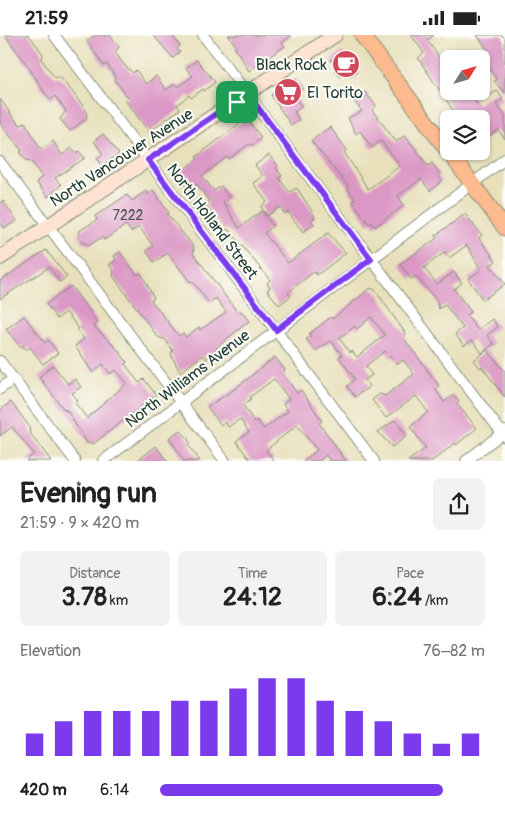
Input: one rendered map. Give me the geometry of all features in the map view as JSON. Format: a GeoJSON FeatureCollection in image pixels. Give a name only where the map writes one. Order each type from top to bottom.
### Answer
{"type":"FeatureCollection","features":[{"type":"Feature","properties":{"kind":"main road"},"geometry":{"type":"LineString","coordinates":[[362,35],[505,228]]}},
{"type":"Feature","properties":{"kind":"street","name":"North Holland Street"},"geometry":{"type":"LineString","coordinates":[[54,35],[374,461]]}},
{"type":"Feature","properties":{"kind":"street"},"geometry":{"type":"LineString","coordinates":[[203,35],[504,434],[466,461]]}},
{"type":"Feature","properties":{"kind":"street","name":"North Vancouver Avenue"},"geometry":{"type":"LineString","coordinates":[[0,258],[335,35]]}},
{"type":"Feature","properties":{"kind":"street","name":"North Williams Avenue"},"geometry":{"type":"LineString","coordinates":[[103,461],[505,159]]}},
{"type":"Feature","properties":{"kind":"street"},"geometry":{"type":"LineString","coordinates":[[0,162],[225,461]]}},
{"type":"Feature","properties":{"kind":"street"},"geometry":{"type":"LineString","coordinates":[[0,361],[75,461]]}},
{"type":"Feature","properties":{"kind":"street"},"geometry":{"type":"LineString","coordinates":[[0,389],[13,379]]}},
{"type":"Feature","properties":{"kind":"building"},"geometry":{"type":"Polygon","coordinates":[[[5,35],[29,35],[43,54],[42,60],[52,74],[56,78],[59,76],[86,110],[87,118],[70,131],[60,119],[66,111],[55,96],[51,100],[44,92],[5,35]]]}},
{"type":"Feature","properties":{"kind":"building"},"geometry":{"type":"Polygon","coordinates":[[[95,35],[110,35],[119,47],[115,52],[124,65],[133,73],[136,70],[146,84],[156,76],[166,90],[175,84],[178,87],[193,76],[186,68],[197,60],[215,82],[191,98],[189,95],[177,105],[180,109],[149,132],[125,100],[128,97],[114,79],[116,78],[107,64],[104,66],[87,41],[95,35]]]}},
{"type":"Feature","properties":{"kind":"building"},"geometry":{"type":"Polygon","coordinates":[[[153,35],[172,35],[180,46],[177,49],[180,52],[173,58],[153,35]]]}},
{"type":"Feature","properties":{"kind":"building"},"geometry":{"type":"Polygon","coordinates":[[[228,35],[292,35],[282,43],[285,46],[249,71],[228,35]]]}},
{"type":"Feature","properties":{"kind":"building"},"geometry":{"type":"Polygon","coordinates":[[[411,35],[434,35],[427,40],[440,59],[440,91],[418,58],[424,53],[411,35]]]}},
{"type":"Feature","properties":{"kind":"building"},"geometry":{"type":"Polygon","coordinates":[[[477,35],[502,35],[505,39],[505,93],[494,81],[497,80],[490,69],[490,50],[488,50],[477,35]]]}},
{"type":"Feature","properties":{"kind":"building","name":"Black Rock"},"geometry":{"type":"Polygon","coordinates":[[[343,52],[357,72],[349,77],[346,72],[340,77],[335,70],[338,69],[330,60],[343,52]]]}},
{"type":"Feature","properties":{"kind":"building"},"geometry":{"type":"Polygon","coordinates":[[[296,79],[303,89],[294,95],[302,107],[294,112],[299,120],[291,125],[271,95],[296,79]]]}},
{"type":"Feature","properties":{"kind":"building"},"geometry":{"type":"Polygon","coordinates":[[[497,91],[503,99],[496,104],[505,116],[505,139],[498,130],[490,136],[490,110],[453,110],[446,100],[475,100],[477,104],[483,100],[490,100],[490,96],[497,91]]]}},
{"type":"Feature","properties":{"kind":"building"},"geometry":{"type":"Polygon","coordinates":[[[365,92],[376,106],[372,110],[396,142],[405,135],[428,166],[432,163],[440,174],[438,176],[442,181],[430,191],[421,179],[398,196],[404,205],[375,227],[371,222],[369,224],[352,201],[355,199],[347,188],[348,186],[311,141],[330,127],[347,150],[344,152],[368,189],[400,166],[381,141],[372,148],[360,131],[356,134],[348,118],[362,111],[353,100],[365,92]]]}},
{"type":"Feature","properties":{"kind":"building"},"geometry":{"type":"Polygon","coordinates":[[[0,99],[16,121],[21,125],[25,122],[41,150],[53,141],[62,155],[72,148],[76,153],[79,151],[85,158],[55,178],[61,185],[48,197],[36,182],[42,177],[31,161],[26,160],[20,152],[22,151],[0,123],[0,99]]]}},
{"type":"Feature","properties":{"kind":"building"},"geometry":{"type":"Polygon","coordinates":[[[244,120],[246,123],[249,121],[261,138],[252,145],[249,144],[229,159],[227,157],[202,176],[214,191],[221,186],[229,197],[223,202],[239,228],[262,211],[273,226],[264,233],[288,263],[328,233],[346,253],[317,275],[315,272],[311,274],[291,290],[288,293],[291,296],[279,305],[267,290],[270,288],[267,283],[270,280],[229,230],[223,229],[205,203],[209,201],[197,184],[190,190],[177,174],[244,120]]]}},
{"type":"Feature","properties":{"kind":"building"},"geometry":{"type":"Polygon","coordinates":[[[103,134],[119,154],[102,165],[97,158],[103,154],[94,141],[103,134]]]}},
{"type":"Feature","properties":{"kind":"building"},"geometry":{"type":"Polygon","coordinates":[[[269,155],[278,166],[276,168],[282,176],[279,178],[289,192],[297,188],[313,213],[315,218],[311,220],[314,224],[303,232],[288,212],[285,214],[280,207],[267,216],[261,207],[267,202],[253,183],[263,176],[255,165],[269,155]]]}},
{"type":"Feature","properties":{"kind":"building"},"geometry":{"type":"Polygon","coordinates":[[[153,190],[169,213],[167,214],[194,247],[193,253],[238,313],[241,311],[249,321],[216,348],[218,350],[206,359],[203,355],[180,372],[172,357],[171,352],[173,351],[164,338],[162,339],[157,336],[113,276],[114,271],[109,265],[116,260],[114,256],[120,252],[137,275],[141,273],[154,298],[151,300],[179,336],[183,333],[186,337],[199,327],[200,330],[226,312],[216,298],[209,303],[168,253],[154,262],[146,251],[153,246],[139,227],[131,232],[126,225],[104,240],[102,237],[88,246],[85,242],[83,244],[78,235],[79,231],[97,220],[95,216],[127,195],[132,201],[146,191],[148,194],[153,190]]]}},
{"type":"Feature","properties":{"kind":"building"},"geometry":{"type":"Polygon","coordinates":[[[3,201],[17,221],[4,228],[0,222],[0,203],[3,201]]]}},
{"type":"Feature","properties":{"kind":"building"},"geometry":{"type":"Polygon","coordinates":[[[465,214],[482,235],[479,238],[496,261],[490,265],[505,284],[483,300],[468,279],[481,270],[467,245],[449,258],[445,252],[424,268],[437,284],[454,272],[462,283],[454,289],[471,312],[466,315],[478,330],[492,319],[498,327],[487,335],[494,344],[482,353],[472,340],[464,346],[455,334],[463,328],[445,305],[439,309],[436,300],[416,276],[411,279],[400,264],[436,239],[436,235],[465,214]]]}},
{"type":"Feature","properties":{"kind":"building"},"geometry":{"type":"Polygon","coordinates":[[[46,250],[67,277],[60,282],[49,267],[0,299],[0,281],[46,250]]]}},
{"type":"Feature","properties":{"kind":"building"},"geometry":{"type":"Polygon","coordinates":[[[71,286],[98,323],[94,326],[119,351],[127,362],[125,364],[139,383],[144,379],[156,395],[93,444],[91,442],[88,444],[66,409],[65,411],[39,377],[53,365],[68,384],[75,379],[81,387],[72,393],[78,401],[75,403],[87,418],[127,383],[116,370],[110,374],[103,364],[93,373],[75,346],[84,339],[77,330],[79,329],[66,312],[57,319],[46,304],[71,286]]]}},
{"type":"Feature","properties":{"kind":"building"},"geometry":{"type":"Polygon","coordinates":[[[370,288],[375,290],[406,334],[403,337],[439,386],[435,389],[444,402],[454,395],[459,402],[457,404],[477,428],[432,461],[408,461],[426,448],[410,427],[428,412],[416,396],[386,418],[372,400],[380,394],[385,396],[414,374],[403,360],[398,364],[385,351],[366,366],[372,375],[365,380],[370,386],[355,397],[347,386],[355,379],[339,357],[342,355],[331,341],[315,351],[306,339],[311,336],[309,334],[331,317],[332,319],[370,288]],[[371,317],[357,329],[355,326],[339,338],[350,353],[352,351],[357,357],[385,335],[371,317]]]}},
{"type":"Feature","properties":{"kind":"building"},"geometry":{"type":"Polygon","coordinates":[[[24,316],[45,343],[48,340],[58,353],[43,364],[30,347],[26,350],[22,345],[20,347],[6,329],[24,316]]]}},
{"type":"Feature","properties":{"kind":"building"},"geometry":{"type":"Polygon","coordinates":[[[487,350],[505,371],[505,397],[482,367],[480,368],[474,360],[487,350]]]}},
{"type":"Feature","properties":{"kind":"building"},"geometry":{"type":"Polygon","coordinates":[[[275,357],[285,370],[282,373],[297,393],[301,390],[322,421],[319,423],[346,461],[330,461],[326,455],[319,461],[303,461],[317,450],[297,425],[266,450],[274,461],[251,461],[236,441],[249,432],[240,419],[228,427],[225,422],[221,425],[207,407],[236,388],[275,357]],[[274,379],[250,397],[251,399],[243,405],[254,422],[257,420],[264,429],[288,411],[283,404],[289,399],[274,379]]]}},
{"type":"Feature","properties":{"kind":"building"},"geometry":{"type":"Polygon","coordinates":[[[11,402],[29,426],[30,433],[51,461],[26,461],[34,454],[12,427],[0,436],[0,410],[11,402]]]}},
{"type":"Feature","properties":{"kind":"building"},"geometry":{"type":"Polygon","coordinates":[[[395,420],[407,436],[392,447],[378,432],[395,420]]]}},
{"type":"Feature","properties":{"kind":"building"},"geometry":{"type":"Polygon","coordinates":[[[180,430],[188,439],[190,444],[188,445],[200,461],[184,461],[169,438],[180,430]]]}},
{"type":"Feature","properties":{"kind":"building"},"geometry":{"type":"Polygon","coordinates":[[[156,446],[167,461],[137,461],[156,446]]]}},
{"type":"Feature","properties":{"kind":"place","name":"Black Rock"},"geometry":{"type":"Point","coordinates":[346,64]}},
{"type":"Feature","properties":{"kind":"place","name":"El Torito"},"geometry":{"type":"Point","coordinates":[288,92]}},
{"type":"Feature","properties":{"kind":"route"},"geometry":{"type":"LineString","coordinates":[[247,93],[371,259],[276,330],[148,160],[237,102],[247,93]]}}]}
